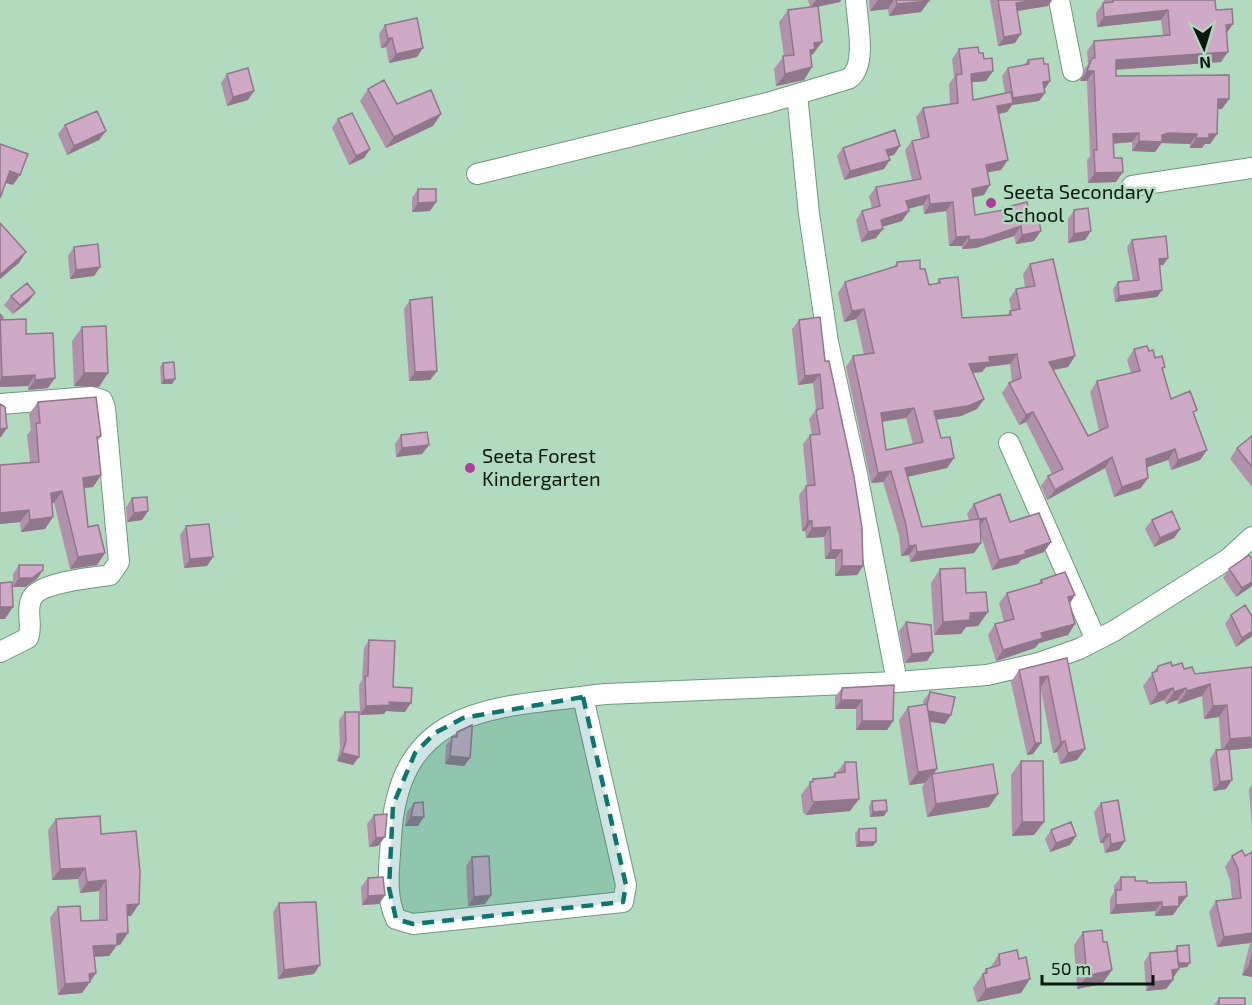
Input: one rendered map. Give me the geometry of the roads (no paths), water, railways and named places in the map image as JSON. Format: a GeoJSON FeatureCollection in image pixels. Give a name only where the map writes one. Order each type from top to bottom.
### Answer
{"type":"FeatureCollection","features":[{"type":"Feature","properties":{"kind":"street"},"geometry":{"type":"LineString","coordinates":[[477,174],[529,163],[848,79],[858,71],[860,59],[856,0]]}},
{"type":"Feature","properties":{"kind":"street"},"geometry":{"type":"LineString","coordinates":[[1059,0],[1073,71]]}},
{"type":"Feature","properties":{"kind":"street"},"geometry":{"type":"LineString","coordinates":[[797,94],[809,214],[828,342],[857,474],[897,682]]}},
{"type":"Feature","properties":{"kind":"street"},"geometry":{"type":"LineString","coordinates":[[1131,186],[1252,168]]}},
{"type":"Feature","properties":{"kind":"street"},"geometry":{"type":"LineString","coordinates":[[0,404],[91,397],[102,400],[105,408],[118,562],[110,574],[48,586],[36,593],[31,599],[28,638],[0,652]]}},
{"type":"Feature","properties":{"kind":"street"},"geometry":{"type":"LineString","coordinates":[[1009,443],[1096,640]]}},
{"type":"Feature","properties":{"kind":"street"},"geometry":{"type":"LineString","coordinates":[[584,697],[626,885],[623,902],[413,924],[396,919],[391,908],[389,888],[393,805],[415,753],[435,733],[463,718],[514,706],[584,697],[897,682],[987,675],[1039,663],[1079,649],[1170,597],[1228,559],[1252,537]]}},
{"type":"Feature","properties":{"kind":"place","name":"Seeta Secondary School"},"geometry":{"type":"Point","coordinates":[991,203]}},
{"type":"Feature","properties":{"kind":"place","name":"Seeta Forest Kindergarten"},"geometry":{"type":"Point","coordinates":[470,468]}}]}
